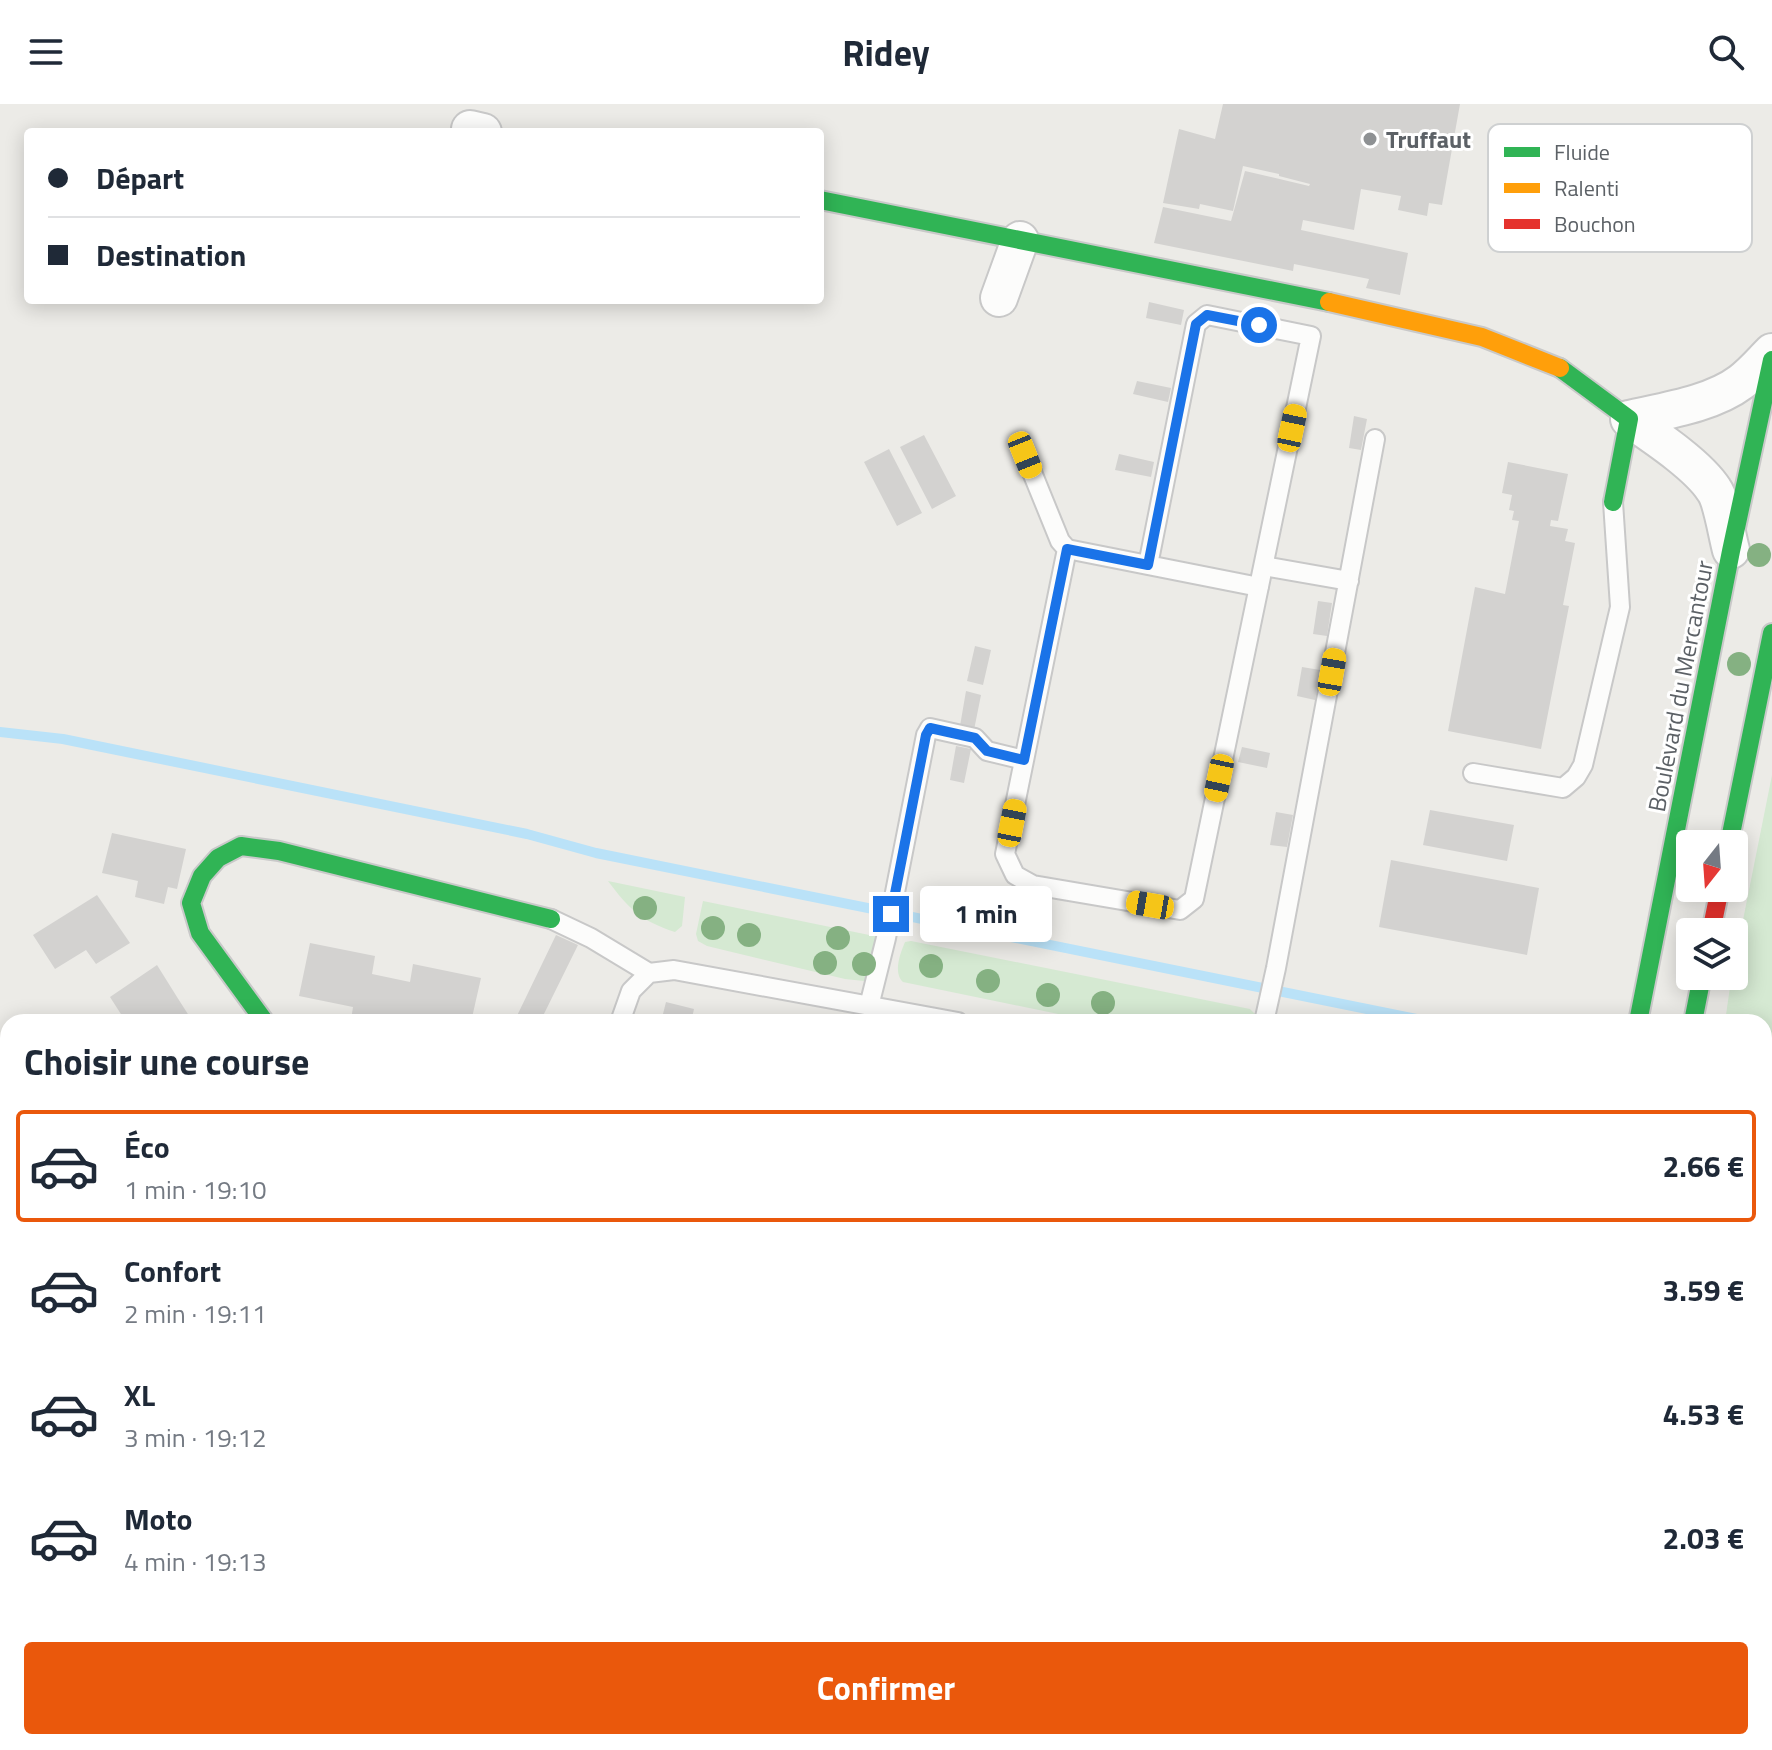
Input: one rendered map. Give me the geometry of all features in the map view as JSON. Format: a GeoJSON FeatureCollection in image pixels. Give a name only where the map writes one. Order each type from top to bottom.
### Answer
{"type":"FeatureCollection","features":[{"type":"Feature","properties":{"kind":"street"},"geometry":{"type":"LineString","coordinates":[[824,201],[1314,299],[1482,337],[1562,369],[1695,470],[1716,492],[1731,551]]}},
{"type":"Feature","properties":{"kind":"street"},"geometry":{"type":"LineString","coordinates":[[999,298],[1020,240]]}},
{"type":"Feature","properties":{"kind":"street"},"geometry":{"type":"LineString","coordinates":[[1629,419],[1711,398],[1741,383],[1772,352]]}},
{"type":"Feature","properties":{"kind":"street","name":"Boulevard du Mercantour"},"geometry":{"type":"LineString","coordinates":[[1639,1014],[1772,360]]}},
{"type":"Feature","properties":{"kind":"street"},"geometry":{"type":"LineString","coordinates":[[1613,502],[1629,419]]}},
{"type":"Feature","properties":{"kind":"street"},"geometry":{"type":"LineString","coordinates":[[1732,830],[1772,633]]}},
{"type":"Feature","properties":{"kind":"street"},"geometry":{"type":"LineString","coordinates":[[259,1014],[200,933],[191,903],[202,876],[218,858],[241,846],[279,851],[551,919]]}},
{"type":"Feature","properties":{"kind":"street"},"geometry":{"type":"LineString","coordinates":[[1695,1014],[1699,990]]}},
{"type":"Feature","properties":{"kind":"lane"},"geometry":{"type":"LineString","coordinates":[[1067,549],[1005,854],[1015,875],[1033,885],[1180,910],[1194,899],[1311,336],[1207,315],[1196,324],[1148,565]]}},
{"type":"Feature","properties":{"kind":"lane"},"geometry":{"type":"LineString","coordinates":[[1265,1014],[1375,439]]}},
{"type":"Feature","properties":{"kind":"lane"},"geometry":{"type":"LineString","coordinates":[[1025,455],[1060,541],[1067,549],[1259,587]]}},
{"type":"Feature","properties":{"kind":"lane"},"geometry":{"type":"LineString","coordinates":[[1473,773],[1563,788],[1576,777],[1583,765],[1620,607],[1613,502]]}},
{"type":"Feature","properties":{"kind":"lane"},"geometry":{"type":"LineString","coordinates":[[1264,566],[1349,581]]}},
{"type":"Feature","properties":{"kind":"lane"},"geometry":{"type":"LineString","coordinates":[[869,1006],[886,938],[926,735],[930,728],[975,738],[987,751],[1024,760]]}},
{"type":"Feature","properties":{"kind":"lane"},"geometry":{"type":"LineString","coordinates":[[551,919],[591,938],[649,973],[674,970],[914,1014]]}},
{"type":"Feature","properties":{"kind":"lane"},"geometry":{"type":"LineString","coordinates":[[623,1014],[631,991],[649,973]]}},
{"type":"Feature","properties":{"kind":"green space"},"geometry":{"type":"Polygon","coordinates":[[[1772,775],[1772,1014],[1726,1014],[1730,990],[1748,990],[1748,918],[1743,918],[1772,775]]]}},
{"type":"Feature","properties":{"kind":"green space"},"geometry":{"type":"Polygon","coordinates":[[[608,881],[685,897],[682,926],[675,932],[644,918],[629,907],[608,881]]]}},
{"type":"Feature","properties":{"kind":"green space"},"geometry":{"type":"Polygon","coordinates":[[[703,901],[879,937],[871,977],[864,981],[845,979],[707,946],[698,941],[696,934],[703,901]]]}},
{"type":"Feature","properties":{"kind":"green space"},"geometry":{"type":"Polygon","coordinates":[[[905,942],[1250,1009],[1255,1014],[1058,1014],[903,982],[898,974],[898,963],[905,942]]]}},
{"type":"Feature","properties":{"kind":"building"},"geometry":{"type":"Polygon","coordinates":[[[1223,104],[1460,104],[1442,205],[1429,203],[1427,216],[1398,210],[1401,196],[1361,189],[1354,230],[1303,220],[1301,230],[1408,253],[1400,295],[1366,288],[1369,279],[1294,264],[1293,271],[1154,243],[1163,207],[1231,221],[1245,171],[1310,184],[1243,166],[1233,211],[1200,204],[1199,209],[1163,203],[1179,129],[1215,139],[1223,104]]]}},
{"type":"Feature","properties":{"kind":"building"},"geometry":{"type":"Polygon","coordinates":[[[1149,302],[1184,310],[1181,325],[1146,318],[1149,302]]]}},
{"type":"Feature","properties":{"kind":"building"},"geometry":{"type":"Polygon","coordinates":[[[1137,381],[1171,388],[1168,402],[1133,394],[1137,381]]]}},
{"type":"Feature","properties":{"kind":"building"},"geometry":{"type":"Polygon","coordinates":[[[1354,416],[1367,419],[1361,450],[1349,448],[1354,416]]]}},
{"type":"Feature","properties":{"kind":"building"},"geometry":{"type":"Polygon","coordinates":[[[924,435],[956,496],[932,509],[900,447],[924,435]]]}},
{"type":"Feature","properties":{"kind":"building"},"geometry":{"type":"Polygon","coordinates":[[[889,449],[922,513],[897,526],[864,462],[889,449]]]}},
{"type":"Feature","properties":{"kind":"building"},"geometry":{"type":"Polygon","coordinates":[[[1119,454],[1154,462],[1151,477],[1115,470],[1119,454]]]}},
{"type":"Feature","properties":{"kind":"building"},"geometry":{"type":"Polygon","coordinates":[[[1508,462],[1568,474],[1558,521],[1551,520],[1550,526],[1568,529],[1565,541],[1575,543],[1563,605],[1569,606],[1541,749],[1448,731],[1475,587],[1505,594],[1519,521],[1512,520],[1514,511],[1509,510],[1512,495],[1502,493],[1508,462]]]}},
{"type":"Feature","properties":{"kind":"building"},"geometry":{"type":"Polygon","coordinates":[[[1318,601],[1332,603],[1327,636],[1313,634],[1318,601]]]}},
{"type":"Feature","properties":{"kind":"building"},"geometry":{"type":"Polygon","coordinates":[[[975,646],[991,650],[983,685],[967,681],[975,646]]]}},
{"type":"Feature","properties":{"kind":"building"},"geometry":{"type":"Polygon","coordinates":[[[1302,667],[1320,670],[1315,700],[1297,696],[1302,667]]]}},
{"type":"Feature","properties":{"kind":"building"},"geometry":{"type":"Polygon","coordinates":[[[966,691],[981,695],[974,730],[960,726],[966,691]]]}},
{"type":"Feature","properties":{"kind":"building"},"geometry":{"type":"Polygon","coordinates":[[[956,746],[971,749],[964,783],[950,780],[956,746]]]}},
{"type":"Feature","properties":{"kind":"building"},"geometry":{"type":"Polygon","coordinates":[[[1242,747],[1270,753],[1267,768],[1238,762],[1242,747]]]}},
{"type":"Feature","properties":{"kind":"building"},"geometry":{"type":"Polygon","coordinates":[[[1430,810],[1514,825],[1507,861],[1423,845],[1430,810]]]}},
{"type":"Feature","properties":{"kind":"building"},"geometry":{"type":"Polygon","coordinates":[[[1276,812],[1293,815],[1287,847],[1270,845],[1276,812]]]}},
{"type":"Feature","properties":{"kind":"building"},"geometry":{"type":"Polygon","coordinates":[[[112,833],[186,849],[177,889],[168,887],[164,904],[135,897],[138,881],[102,873],[112,833]]]}},
{"type":"Feature","properties":{"kind":"building"},"geometry":{"type":"Polygon","coordinates":[[[1391,860],[1539,888],[1527,955],[1379,927],[1391,860]]]}},
{"type":"Feature","properties":{"kind":"building"},"geometry":{"type":"Polygon","coordinates":[[[97,895],[130,943],[96,964],[86,950],[55,969],[33,935],[97,895]]]}},
{"type":"Feature","properties":{"kind":"building"},"geometry":{"type":"Polygon","coordinates":[[[556,935],[578,945],[544,1014],[518,1014],[556,935]]]}},
{"type":"Feature","properties":{"kind":"building"},"geometry":{"type":"Polygon","coordinates":[[[310,943],[375,956],[372,974],[410,982],[413,964],[481,978],[473,1014],[352,1014],[353,1007],[299,996],[310,943]]]}},
{"type":"Feature","properties":{"kind":"building"},"geometry":{"type":"Polygon","coordinates":[[[157,965],[188,1014],[121,1014],[110,997],[157,965]]]}},
{"type":"Feature","properties":{"kind":"building"},"geometry":{"type":"Polygon","coordinates":[[[666,1002],[694,1009],[693,1014],[663,1014],[666,1002]]]}},
{"type":"Feature","properties":{"kind":"waterway"},"geometry":{"type":"LineString","coordinates":[[0,732],[63,739],[527,834],[596,853],[1391,1014]]}},
{"type":"Feature","properties":{"kind":"traffic: fast"},"geometry":{"type":"LineString","coordinates":[[824,201],[1329,302]]}},
{"type":"Feature","properties":{"kind":"traffic: fast"},"geometry":{"type":"LineString","coordinates":[[1640,1014],[1772,360]]}},
{"type":"Feature","properties":{"kind":"traffic: fast"},"geometry":{"type":"LineString","coordinates":[[1560,368],[1629,419],[1613,502]]}},
{"type":"Feature","properties":{"kind":"traffic: fast"},"geometry":{"type":"LineString","coordinates":[[1732,830],[1772,633]]}},
{"type":"Feature","properties":{"kind":"traffic: fast"},"geometry":{"type":"LineString","coordinates":[[259,1014],[200,933],[191,903],[202,876],[218,858],[241,846],[279,851],[551,919]]}},
{"type":"Feature","properties":{"kind":"traffic: fast"},"geometry":{"type":"LineString","coordinates":[[1695,1014],[1699,990]]}},
{"type":"Feature","properties":{"kind":"traffic: slow"},"geometry":{"type":"LineString","coordinates":[[1329,302],[1482,337],[1560,368]]}},
{"type":"Feature","properties":{"kind":"traffic: jam"},"geometry":{"type":"LineString","coordinates":[[1714,918],[1717,902]]}},
{"type":"Feature","properties":{"kind":"place","name":"Truffaut"},"geometry":{"type":"Point","coordinates":[1370,139]}},
{"type":"Feature","properties":{"kind":"route"},"geometry":{"type":"LineString","coordinates":[[891,914],[926,735],[930,728],[975,738],[987,751],[1024,760],[1067,549],[1148,565],[1196,324],[1207,315],[1259,325]]}}]}
